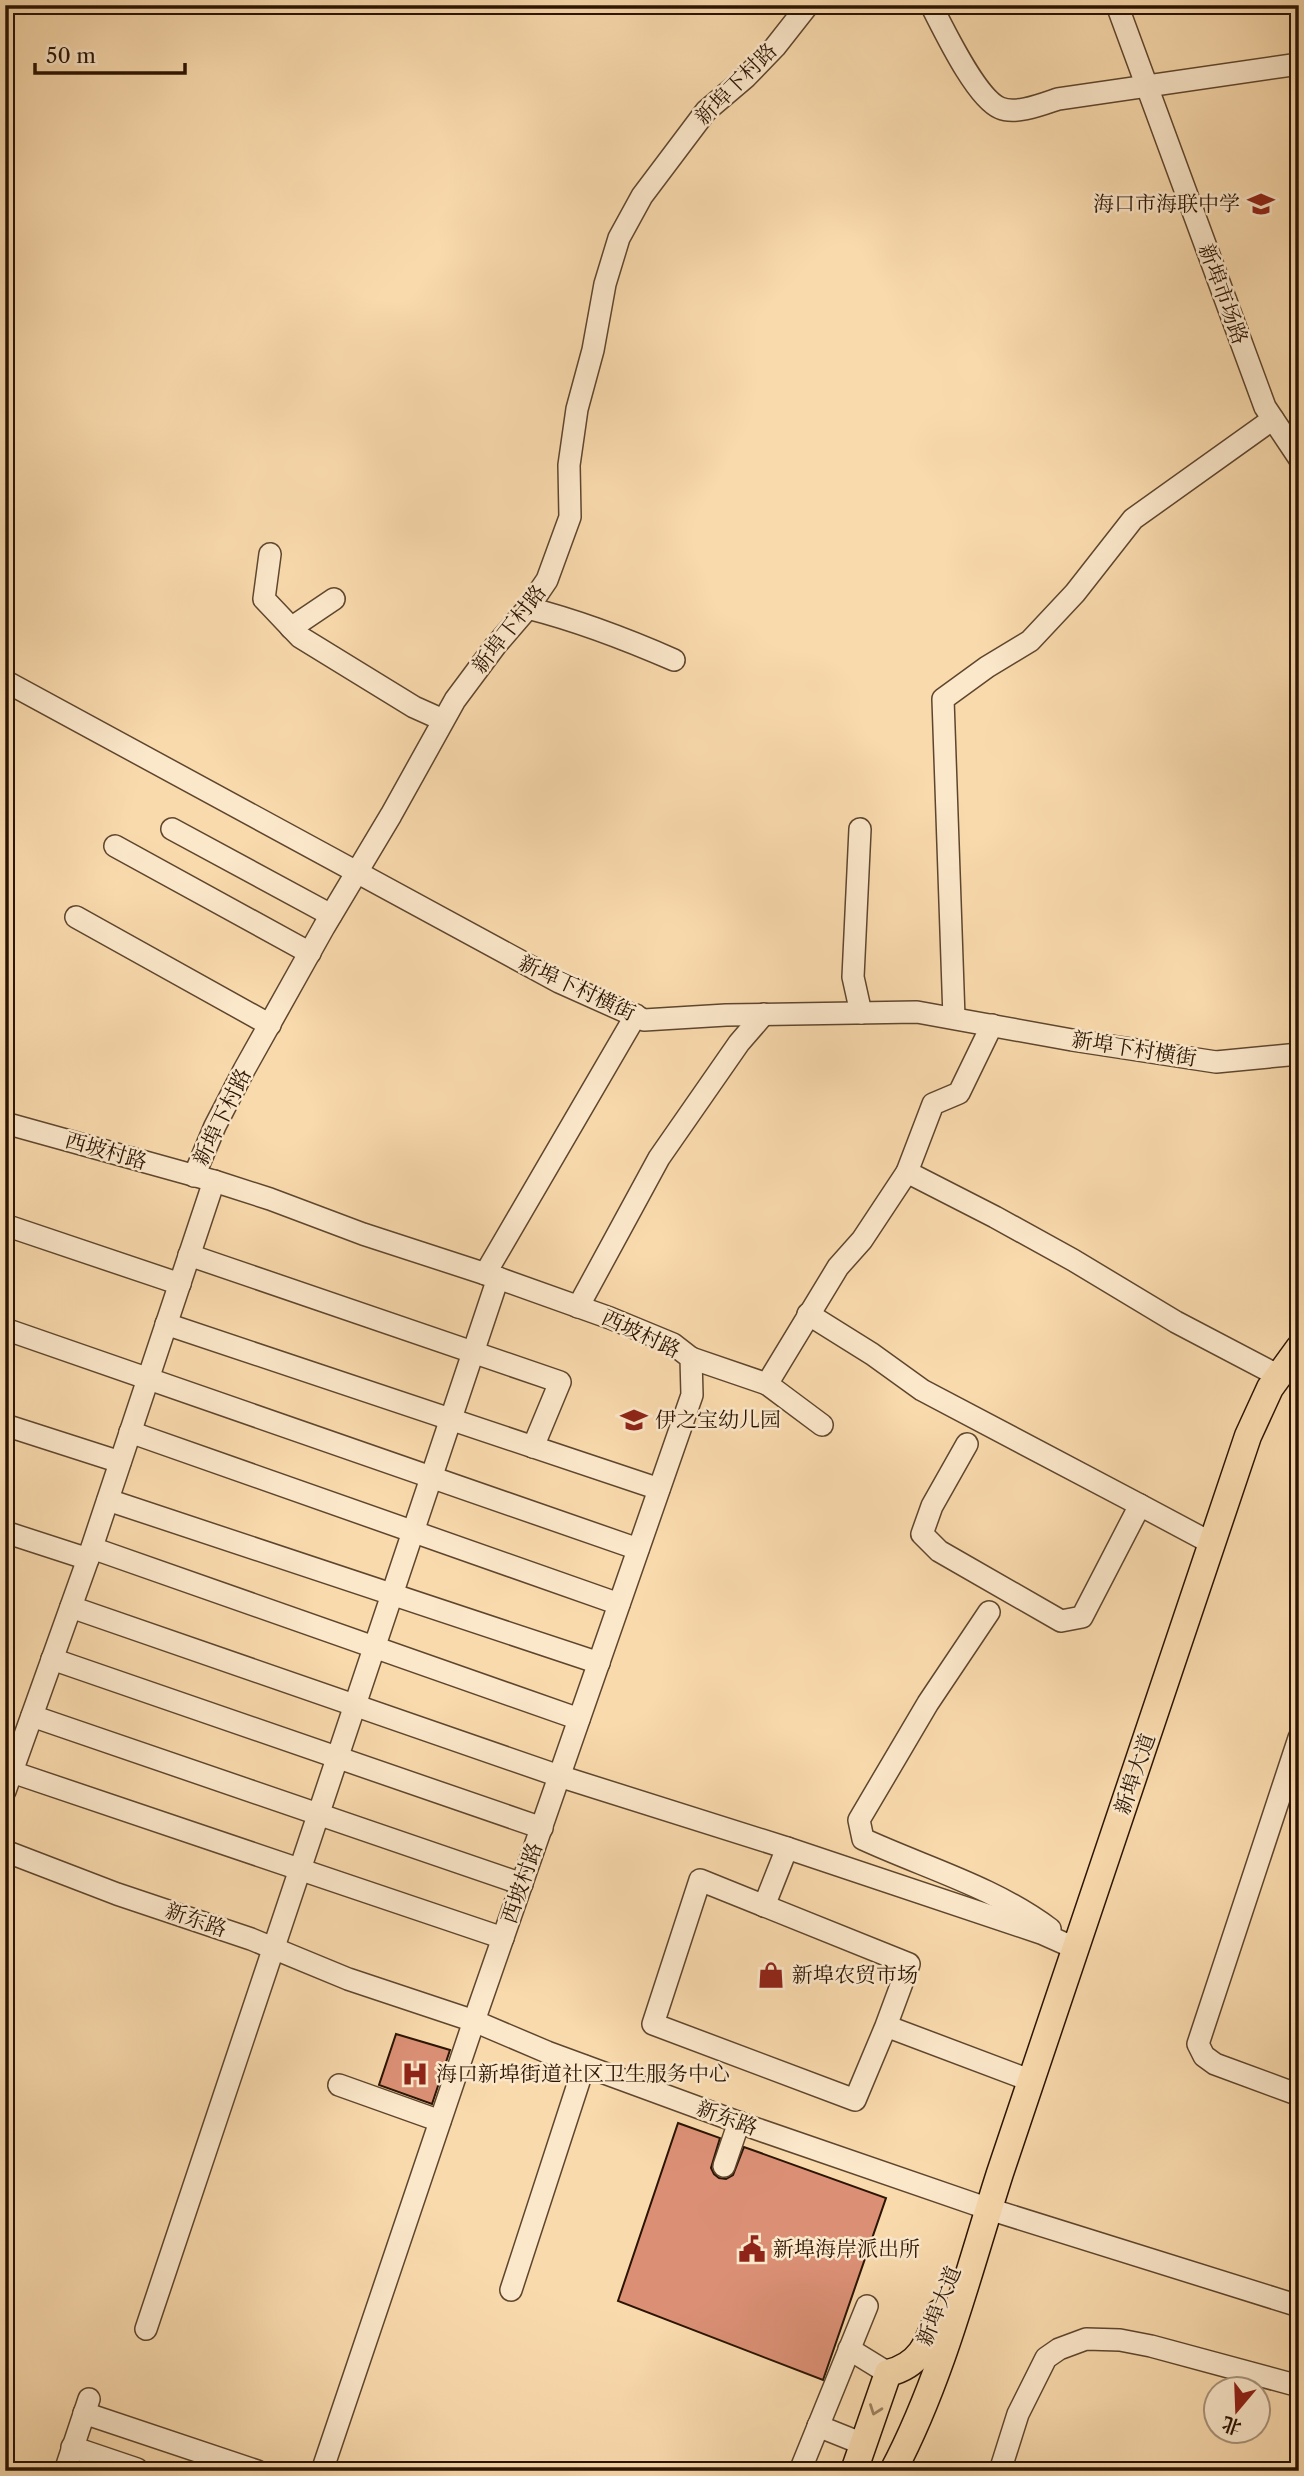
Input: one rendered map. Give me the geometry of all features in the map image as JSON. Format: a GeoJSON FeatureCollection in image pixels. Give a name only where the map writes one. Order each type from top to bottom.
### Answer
{"type":"FeatureCollection","features":[{"type":"Feature","properties":{"kind":"main road","name":"新埠大道"},"geometry":{"type":"LineString","coordinates":[[893,2471],[918,2421],[974,2261],[989,2209],[1248,1436],[1259,1410],[1299,1348]]}},
{"type":"Feature","properties":{"kind":"main road","name":"新埠大道"},"geometry":{"type":"LineString","coordinates":[[888,2373],[903,2370],[916,2360],[930,2338],[966,2238],[989,2209]]}},
{"type":"Feature","properties":{"kind":"main road"},"geometry":{"type":"LineString","coordinates":[[854,2471],[888,2373]]}},
{"type":"Feature","properties":{"kind":"street","name":"新埠下村路"},"geometry":{"type":"LineString","coordinates":[[9,1781],[90,1553],[180,1284],[189,1255],[215,1126],[454,700],[528,608],[547,580],[570,517],[569,465],[577,409],[619,238],[642,196],[706,111],[746,77],[775,47],[808,5]]}},
{"type":"Feature","properties":{"kind":"street"},"geometry":{"type":"LineString","coordinates":[[931,5],[975,85],[1000,108],[1025,110],[1058,99],[1299,64]]}},
{"type":"Feature","properties":{"kind":"street","name":"新埠市场路"},"geometry":{"type":"LineString","coordinates":[[1117,5],[1265,407],[1299,458]]}},
{"type":"Feature","properties":{"kind":"street"},"geometry":{"type":"LineString","coordinates":[[954,1018],[943,699],[987,667],[1030,641],[1075,593],[1133,519],[1273,419]]}},
{"type":"Feature","properties":{"kind":"street"},"geometry":{"type":"LineString","coordinates":[[270,554],[264,599],[300,637],[414,707],[443,720]]}},
{"type":"Feature","properties":{"kind":"street"},"geometry":{"type":"LineString","coordinates":[[291,628],[334,598]]}},
{"type":"Feature","properties":{"kind":"street"},"geometry":{"type":"LineString","coordinates":[[528,608],[607,631],[674,660]]}},
{"type":"Feature","properties":{"kind":"street","name":"新埠下村横街"},"geometry":{"type":"LineString","coordinates":[[5,681],[559,982],[644,1020],[764,1014],[917,1012],[1216,1062],[1299,1054]]}},
{"type":"Feature","properties":{"kind":"street"},"geometry":{"type":"LineString","coordinates":[[173,829],[331,915]]}},
{"type":"Feature","properties":{"kind":"street"},"geometry":{"type":"LineString","coordinates":[[860,829],[852,977],[861,1013]]}},
{"type":"Feature","properties":{"kind":"street"},"geometry":{"type":"LineString","coordinates":[[114,846],[310,953]]}},
{"type":"Feature","properties":{"kind":"street"},"geometry":{"type":"LineString","coordinates":[[76,917],[270,1025]]}},
{"type":"Feature","properties":{"kind":"street"},"geometry":{"type":"LineString","coordinates":[[578,1307],[659,1158],[764,1014]]}},
{"type":"Feature","properties":{"kind":"street"},"geometry":{"type":"LineString","coordinates":[[146,2329],[451,1420],[473,1352],[491,1276],[636,1015]]}},
{"type":"Feature","properties":{"kind":"street"},"geometry":{"type":"LineString","coordinates":[[767,1384],[838,1267],[862,1240],[906,1172],[933,1104],[959,1093],[992,1025]]}},
{"type":"Feature","properties":{"kind":"street","name":"西坡村路"},"geometry":{"type":"LineString","coordinates":[[5,1123],[204,1179],[491,1276],[673,1344],[691,1358],[692,1395],[474,2021],[322,2471]]}},
{"type":"Feature","properties":{"kind":"street"},"geometry":{"type":"LineString","coordinates":[[906,1172],[1017,1229],[1176,1322],[1279,1376]]}},
{"type":"Feature","properties":{"kind":"street"},"geometry":{"type":"LineString","coordinates":[[5,1226],[180,1284]]}},
{"type":"Feature","properties":{"kind":"street"},"geometry":{"type":"LineString","coordinates":[[189,1255],[559,1382],[533,1447]]}},
{"type":"Feature","properties":{"kind":"street"},"geometry":{"type":"LineString","coordinates":[[808,1314],[872,1354],[922,1390],[1213,1544]]}},
{"type":"Feature","properties":{"kind":"street"},"geometry":{"type":"LineString","coordinates":[[166,1324],[659,1489]]}},
{"type":"Feature","properties":{"kind":"street"},"geometry":{"type":"LineString","coordinates":[[5,1329],[638,1549]]}},
{"type":"Feature","properties":{"kind":"street"},"geometry":{"type":"LineString","coordinates":[[691,1358],[767,1384],[822,1425]]}},
{"type":"Feature","properties":{"kind":"street"},"geometry":{"type":"LineString","coordinates":[[5,1425],[120,1462]]}},
{"type":"Feature","properties":{"kind":"street"},"geometry":{"type":"LineString","coordinates":[[130,1432],[619,1604]]}},
{"type":"Feature","properties":{"kind":"street"},"geometry":{"type":"LineString","coordinates":[[967,1444],[932,1506],[922,1534],[939,1551],[1061,1621],[1082,1618],[1140,1505]]}},
{"type":"Feature","properties":{"kind":"street"},"geometry":{"type":"LineString","coordinates":[[108,1500],[599,1663]]}},
{"type":"Feature","properties":{"kind":"street"},"geometry":{"type":"LineString","coordinates":[[5,1532],[90,1553],[374,1647],[579,1719]]}},
{"type":"Feature","properties":{"kind":"street"},"geometry":{"type":"LineString","coordinates":[[71,1607],[559,1776],[787,1848],[1041,1933],[1077,1950]]}},
{"type":"Feature","properties":{"kind":"street"},"geometry":{"type":"LineString","coordinates":[[989,1612],[928,1703],[859,1820],[863,1839],[967,1881],[1026,1912],[1077,1950]]}},
{"type":"Feature","properties":{"kind":"street"},"geometry":{"type":"LineString","coordinates":[[52,1659],[541,1828]]}},
{"type":"Feature","properties":{"kind":"street"},"geometry":{"type":"LineString","coordinates":[[32,1716],[522,1884]]}},
{"type":"Feature","properties":{"kind":"street"},"geometry":{"type":"LineString","coordinates":[[1298,1743],[1198,2044],[1204,2056],[1214,2064],[1299,2095]]}},
{"type":"Feature","properties":{"kind":"street"},"geometry":{"type":"LineString","coordinates":[[9,1781],[300,1869],[503,1938]]}},
{"type":"Feature","properties":{"kind":"street"},"geometry":{"type":"LineString","coordinates":[[764,1906],[787,1848]]}},
{"type":"Feature","properties":{"kind":"street","name":"新东路"},"geometry":{"type":"LineString","coordinates":[[5,1851],[273,1948],[348,1979],[474,2021],[584,2066],[739,2122],[989,2209],[1299,2306]]}},
{"type":"Feature","properties":{"kind":"street"},"geometry":{"type":"LineString","coordinates":[[700,1880],[909,1964],[886,2026],[855,2100],[653,2024],[700,1880]]}},
{"type":"Feature","properties":{"kind":"street"},"geometry":{"type":"LineString","coordinates":[[886,2026],[1032,2081]]}},
{"type":"Feature","properties":{"kind":"street"},"geometry":{"type":"LineString","coordinates":[[511,2290],[584,2066]]}},
{"type":"Feature","properties":{"kind":"street"},"geometry":{"type":"LineString","coordinates":[[339,2085],[440,2121]]}},
{"type":"Feature","properties":{"kind":"street"},"geometry":{"type":"LineString","coordinates":[[724,2165],[739,2122]]}},
{"type":"Feature","properties":{"kind":"street"},"geometry":{"type":"LineString","coordinates":[[800,2471],[867,2306]]}},
{"type":"Feature","properties":{"kind":"street"},"geometry":{"type":"LineString","coordinates":[[1000,2471],[1018,2414],[1046,2358],[1059,2349],[1086,2339],[1120,2340],[1151,2346],[1299,2386]]}},
{"type":"Feature","properties":{"kind":"street"},"geometry":{"type":"LineString","coordinates":[[849,2349],[888,2373]]}},
{"type":"Feature","properties":{"kind":"street"},"geometry":{"type":"LineString","coordinates":[[65,2471],[86,2406],[257,2471]]}},
{"type":"Feature","properties":{"kind":"street"},"geometry":{"type":"LineString","coordinates":[[818,2426],[863,2444]]}},
{"type":"Feature","properties":{"kind":"street"},"geometry":{"type":"LineString","coordinates":[[72,2447],[138,2470]]}},
{"type":"Feature","properties":{"kind":"building","name":"海口新埠街道社区卫生服务中心"},"geometry":{"type":"Polygon","coordinates":[[[396,2034],[450,2050],[432,2104],[379,2085],[396,2034]]]}},
{"type":"Feature","properties":{"kind":"building","name":"新埠海岸派出所"},"geometry":{"type":"Polygon","coordinates":[[[678,2123],[720,2138],[711,2168],[719,2178],[726,2179],[733,2175],[744,2147],[886,2198],[823,2380],[618,2301],[678,2123]]]}},
{"type":"Feature","properties":{"kind":"place","name":"海口市海联中学"},"geometry":{"type":"Point","coordinates":[1261,204]}},
{"type":"Feature","properties":{"kind":"place","name":"伊之宝幼儿园"},"geometry":{"type":"Point","coordinates":[634,1420]}},
{"type":"Feature","properties":{"kind":"place","name":"新埠农贸市场"},"geometry":{"type":"Point","coordinates":[771,1975]}},
{"type":"Feature","properties":{"kind":"place","name":"海口新埠街道社区卫生服务中心"},"geometry":{"type":"Point","coordinates":[415,2074]}},
{"type":"Feature","properties":{"kind":"place","name":"新埠海岸派出所"},"geometry":{"type":"Point","coordinates":[752,2249]}}]}
